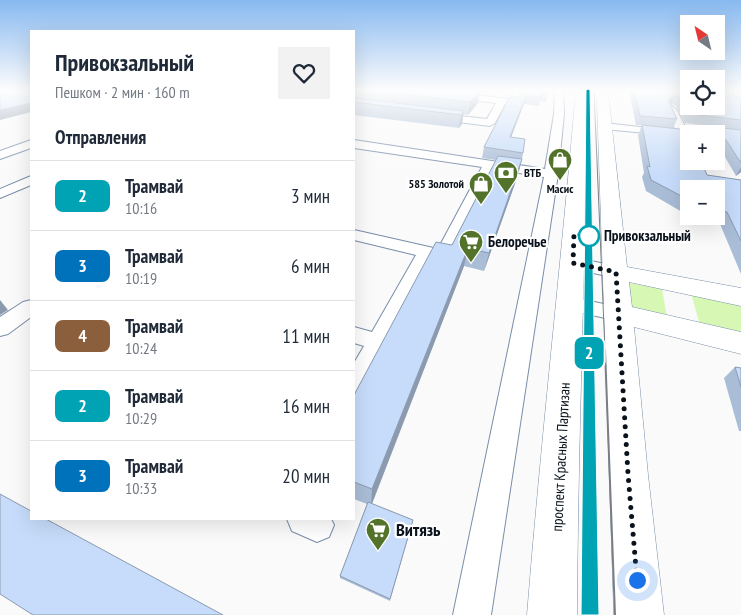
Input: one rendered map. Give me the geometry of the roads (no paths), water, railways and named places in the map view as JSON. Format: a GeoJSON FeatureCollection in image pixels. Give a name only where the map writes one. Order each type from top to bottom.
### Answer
{"type":"FeatureCollection","features":[{"type":"Feature","properties":{"kind":"main road","name":"проспект Красных Партизан"},"geometry":{"type":"LineString","coordinates":[[552,615],[559,454],[571,304],[581,119]]}},
{"type":"Feature","properties":{"kind":"main road"},"geometry":{"type":"LineString","coordinates":[[604,119],[619,314],[628,474],[640,615]]}},
{"type":"Feature","properties":{"kind":"main road"},"geometry":{"type":"LineString","coordinates":[[616,272],[741,298]]}},
{"type":"Feature","properties":{"kind":"main road"},"geometry":{"type":"LineString","coordinates":[[619,314],[741,343]]}},
{"type":"Feature","properties":{"kind":"street"},"geometry":{"type":"LineString","coordinates":[[453,119],[490,123],[492,119]]}},
{"type":"Feature","properties":{"kind":"street"},"geometry":{"type":"LineString","coordinates":[[472,615],[552,174],[558,119]]}},
{"type":"Feature","properties":{"kind":"street"},"geometry":{"type":"LineString","coordinates":[[676,119],[680,128]]}},
{"type":"Feature","properties":{"kind":"street"},"geometry":{"type":"LineString","coordinates":[[604,126],[680,135]]}},
{"type":"Feature","properties":{"kind":"street"},"geometry":{"type":"LineString","coordinates":[[0,155],[30,144]]}},
{"type":"Feature","properties":{"kind":"street"},"geometry":{"type":"LineString","coordinates":[[355,144],[552,174]]}},
{"type":"Feature","properties":{"kind":"street"},"geometry":{"type":"LineString","coordinates":[[355,236],[444,255],[490,165]]}},
{"type":"Feature","properties":{"kind":"street"},"geometry":{"type":"LineString","coordinates":[[0,194],[30,180]]}},
{"type":"Feature","properties":{"kind":"street"},"geometry":{"type":"LineString","coordinates":[[355,384],[427,252]]}},
{"type":"Feature","properties":{"kind":"street"},"geometry":{"type":"LineString","coordinates":[[573,263],[616,272]]}},
{"type":"Feature","properties":{"kind":"street"},"geometry":{"type":"LineString","coordinates":[[571,304],[619,314]]}},
{"type":"Feature","properties":{"kind":"street"},"geometry":{"type":"LineString","coordinates":[[0,328],[30,308]]}},
{"type":"Feature","properties":{"kind":"street"},"geometry":{"type":"LineString","coordinates":[[355,335],[377,342]]}},
{"type":"Feature","properties":{"kind":"tram line","name":"2"},"geometry":{"type":"LineString","coordinates":[[590,119],[590,615]]}},
{"type":"Feature","properties":{"kind":"tram line"},"geometry":{"type":"LineString","coordinates":[[595,119],[605,351]]}},
{"type":"Feature","properties":{"kind":"tram line"},"geometry":{"type":"LineString","coordinates":[[590,125],[590,615]]}},
{"type":"Feature","properties":{"kind":"tram line"},"geometry":{"type":"LineString","coordinates":[[605,350],[615,615]]}},
{"type":"Feature","properties":{"kind":"place","name":"Масис"},"geometry":{"type":"Point","coordinates":[560,181]}},
{"type":"Feature","properties":{"kind":"place","name":"ВТБ"},"geometry":{"type":"Point","coordinates":[506,194]}},
{"type":"Feature","properties":{"kind":"place","name":"585 Золотой"},"geometry":{"type":"Point","coordinates":[481,205]}},
{"type":"Feature","properties":{"kind":"place","name":"Привокзальный"},"geometry":{"type":"Point","coordinates":[589,236]}},
{"type":"Feature","properties":{"kind":"place","name":"Белоречье"},"geometry":{"type":"Point","coordinates":[471,263]}},
{"type":"Feature","properties":{"kind":"place","name":"Витязь"},"geometry":{"type":"Point","coordinates":[378,551]}}]}
